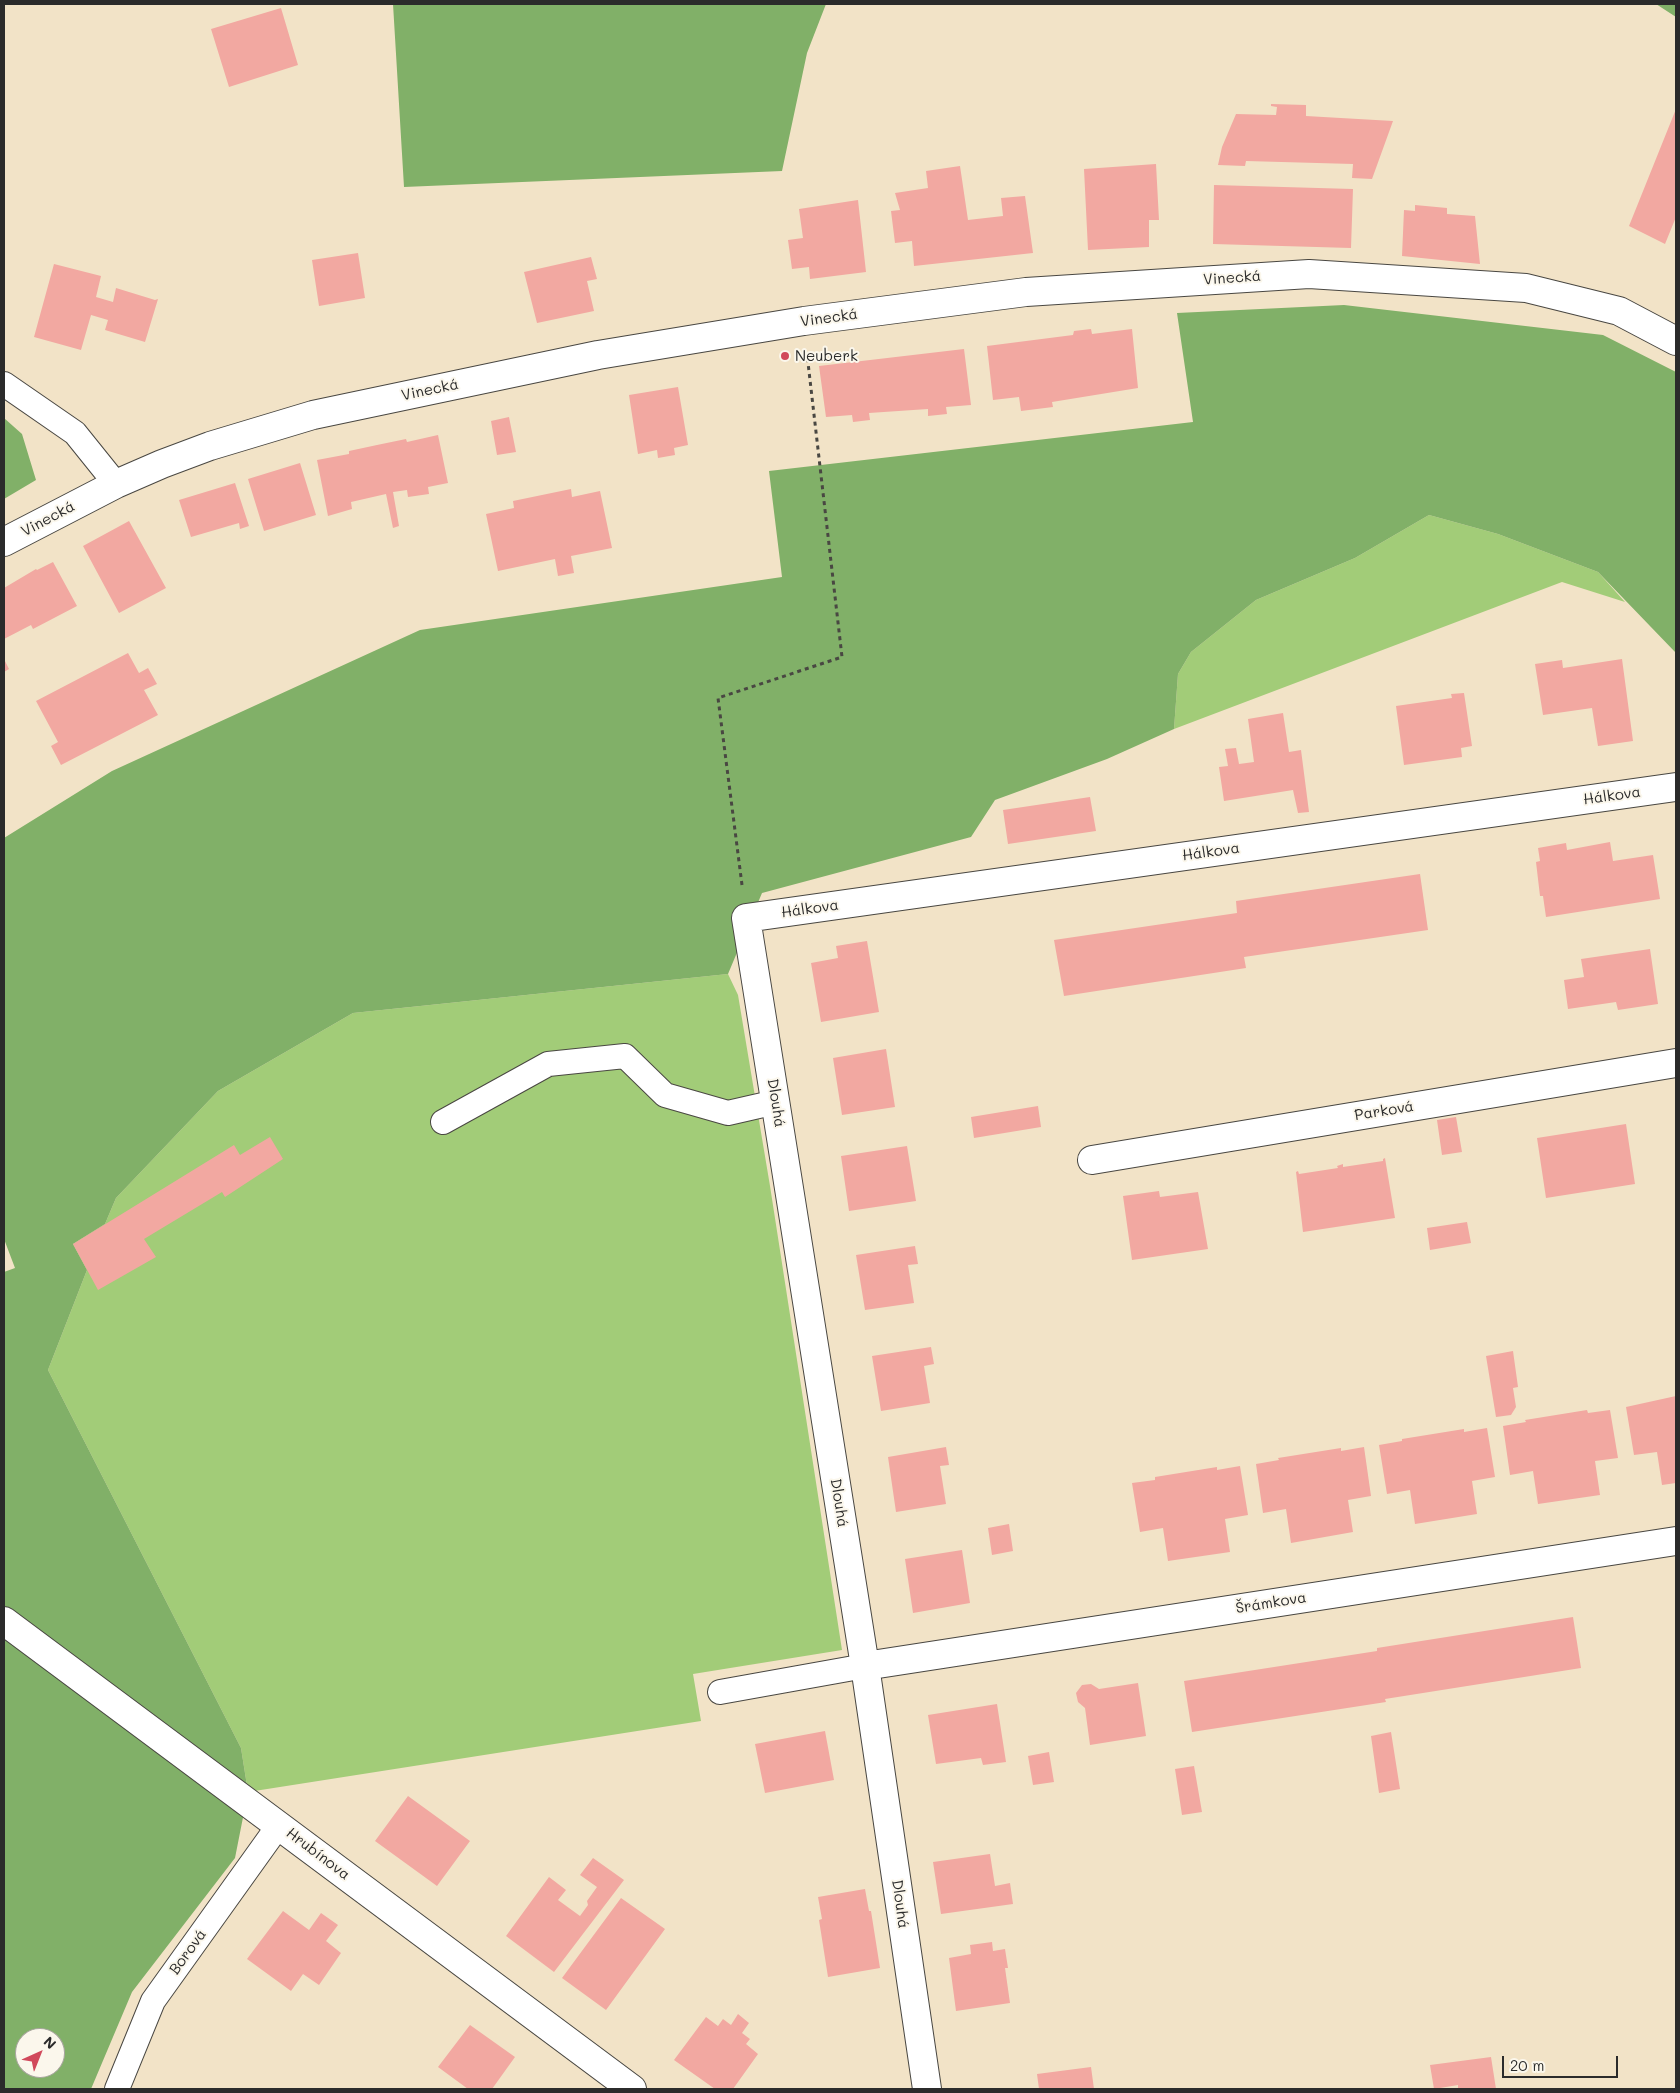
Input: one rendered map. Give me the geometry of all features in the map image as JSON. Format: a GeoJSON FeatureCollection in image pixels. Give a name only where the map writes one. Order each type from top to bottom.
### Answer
{"type":"FeatureCollection","features":[{"type":"Feature","properties":{"kind":"street","name":"Vinecká"},"geometry":{"type":"LineString","coordinates":[[4,542],[116,484],[210,446],[313,415],[598,355],[804,321],[1026,292],[1309,274],[1526,288],[1619,311],[1676,341]]}},
{"type":"Feature","properties":{"kind":"street","name":"Hálkova"},"geometry":{"type":"LineString","coordinates":[[746,918],[1676,786]]}},
{"type":"Feature","properties":{"kind":"street","name":"Dlouhá"},"geometry":{"type":"LineString","coordinates":[[746,918],[865,1666],[927,2089]]}},
{"type":"Feature","properties":{"kind":"street","name":"Parková"},"geometry":{"type":"LineString","coordinates":[[1092,1160],[1676,1062]]}},
{"type":"Feature","properties":{"kind":"street","name":"Šrámkova"},"geometry":{"type":"LineString","coordinates":[[865,1666],[1676,1541]]}},
{"type":"Feature","properties":{"kind":"street","name":"Hrubínova"},"geometry":{"type":"LineString","coordinates":[[4,1621],[632,2089]]}},
{"type":"Feature","properties":{"kind":"lane"},"geometry":{"type":"LineString","coordinates":[[4,384],[75,433],[116,484]]}},
{"type":"Feature","properties":{"kind":"lane"},"geometry":{"type":"LineString","coordinates":[[444,1122],[548,1064],[625,1056],[665,1095],[728,1113],[776,1102]]}},
{"type":"Feature","properties":{"kind":"lane"},"geometry":{"type":"LineString","coordinates":[[720,1692],[865,1666]]}},
{"type":"Feature","properties":{"kind":"lane","name":"Borová"},"geometry":{"type":"LineString","coordinates":[[117,2089],[153,2001],[279,1825]]}},
{"type":"Feature","properties":{"kind":"path"},"geometry":{"type":"LineString","coordinates":[[746,918],[718,698],[842,656],[804,321]]}},
{"type":"Feature","properties":{"kind":"green space"},"geometry":{"type":"Polygon","coordinates":[[[393,4],[826,4],[807,53],[782,171],[404,187],[393,4]]]}},
{"type":"Feature","properties":{"kind":"green space"},"geometry":{"type":"Polygon","coordinates":[[[1656,4],[1676,4],[1676,17],[1656,4]]]}},
{"type":"Feature","properties":{"kind":"green space"},"geometry":{"type":"Polygon","coordinates":[[[1344,305],[1603,335],[1676,372],[1676,653],[1598,572],[1498,534],[1429,515],[1355,558],[1256,600],[1191,652],[1178,674],[1174,729],[1107,759],[995,800],[971,837],[762,893],[728,974],[353,1013],[218,1091],[116,1198],[105,1224],[73,1244],[87,1270],[48,1370],[241,1748],[248,1792],[235,1858],[132,1992],[91,2089],[4,2089],[4,1272],[15,1268],[4,1239],[4,838],[112,771],[420,630],[782,577],[769,471],[1193,422],[1177,313],[1344,305]]]}},
{"type":"Feature","properties":{"kind":"green space"},"geometry":{"type":"Polygon","coordinates":[[[4,418],[22,434],[36,480],[4,499],[4,418]]]}},
{"type":"Feature","properties":{"kind":"green space"},"geometry":{"type":"Polygon","coordinates":[[[1429,515],[1498,534],[1598,572],[1625,602],[1562,582],[1174,729],[1178,674],[1191,652],[1256,600],[1355,558],[1429,515]]]}},
{"type":"Feature","properties":{"kind":"green space"},"geometry":{"type":"Polygon","coordinates":[[[728,974],[738,995],[770,1186],[842,1650],[693,1674],[701,1721],[248,1792],[241,1748],[48,1370],[87,1270],[73,1244],[105,1224],[116,1198],[218,1091],[353,1013],[728,974]]]}},
{"type":"Feature","properties":{"kind":"building"},"geometry":{"type":"Polygon","coordinates":[[[281,8],[298,65],[229,87],[211,29],[281,8]]]}},
{"type":"Feature","properties":{"kind":"building"},"geometry":{"type":"Polygon","coordinates":[[[1271,104],[1306,105],[1306,116],[1393,121],[1372,179],[1352,178],[1353,164],[1246,161],[1245,166],[1218,165],[1222,147],[1236,114],[1276,115],[1277,107],[1271,106],[1271,104]]]}},
{"type":"Feature","properties":{"kind":"building"},"geometry":{"type":"Polygon","coordinates":[[[1676,109],[1676,217],[1665,244],[1629,226],[1676,109]]]}},
{"type":"Feature","properties":{"kind":"building"},"geometry":{"type":"Polygon","coordinates":[[[1156,164],[1159,220],[1149,220],[1149,247],[1088,250],[1084,169],[1156,164]]]}},
{"type":"Feature","properties":{"kind":"building"},"geometry":{"type":"Polygon","coordinates":[[[960,166],[968,220],[1003,216],[1001,198],[1025,196],[1033,253],[914,266],[912,241],[895,243],[891,211],[900,210],[895,193],[928,188],[926,171],[960,166]]]}},
{"type":"Feature","properties":{"kind":"building"},"geometry":{"type":"Polygon","coordinates":[[[1214,185],[1353,189],[1351,248],[1213,244],[1214,185]]]}},
{"type":"Feature","properties":{"kind":"building"},"geometry":{"type":"Polygon","coordinates":[[[858,200],[866,272],[810,279],[809,267],[792,269],[788,240],[803,238],[799,209],[858,200]]]}},
{"type":"Feature","properties":{"kind":"building"},"geometry":{"type":"Polygon","coordinates":[[[1415,205],[1447,208],[1447,214],[1475,216],[1480,264],[1402,256],[1404,210],[1415,211],[1415,205]]]}},
{"type":"Feature","properties":{"kind":"building"},"geometry":{"type":"Polygon","coordinates":[[[358,253],[365,298],[319,306],[312,260],[358,253]]]}},
{"type":"Feature","properties":{"kind":"building"},"geometry":{"type":"Polygon","coordinates":[[[591,257],[597,279],[587,281],[594,311],[537,323],[524,272],[591,257]]]}},
{"type":"Feature","properties":{"kind":"building"},"geometry":{"type":"Polygon","coordinates":[[[54,264],[101,276],[96,297],[113,302],[116,288],[155,300],[158,299],[145,342],[105,330],[108,320],[91,315],[81,350],[34,337],[54,264]]]}},
{"type":"Feature","properties":{"kind":"building"},"geometry":{"type":"Polygon","coordinates":[[[1091,329],[1092,334],[1132,329],[1138,388],[1052,402],[1053,407],[1021,411],[1019,397],[993,400],[987,346],[1073,335],[1074,331],[1091,329]]]}},
{"type":"Feature","properties":{"kind":"building"},"geometry":{"type":"Polygon","coordinates":[[[964,349],[971,405],[946,407],[947,414],[928,416],[928,409],[869,413],[870,420],[853,422],[852,415],[826,417],[819,366],[964,349]]]}},
{"type":"Feature","properties":{"kind":"building"},"geometry":{"type":"Polygon","coordinates":[[[678,387],[688,445],[674,448],[675,455],[658,458],[657,450],[638,454],[629,395],[678,387]]]}},
{"type":"Feature","properties":{"kind":"building"},"geometry":{"type":"Polygon","coordinates":[[[509,417],[516,452],[497,455],[491,421],[509,417]]]}},
{"type":"Feature","properties":{"kind":"building"},"geometry":{"type":"Polygon","coordinates":[[[438,435],[448,483],[428,487],[429,494],[408,497],[407,490],[393,492],[399,526],[393,528],[386,494],[351,502],[352,509],[328,516],[317,460],[349,454],[349,451],[406,439],[407,442],[438,435]]]}},
{"type":"Feature","properties":{"kind":"building"},"geometry":{"type":"Polygon","coordinates":[[[300,463],[316,515],[264,531],[248,479],[300,463]]]}},
{"type":"Feature","properties":{"kind":"building"},"geometry":{"type":"Polygon","coordinates":[[[235,483],[249,526],[240,529],[239,523],[191,537],[179,500],[235,483]]]}},
{"type":"Feature","properties":{"kind":"building"},"geometry":{"type":"Polygon","coordinates":[[[571,489],[572,497],[600,491],[612,548],[571,556],[574,573],[558,576],[555,559],[498,571],[486,514],[514,508],[513,501],[571,489]]]}},
{"type":"Feature","properties":{"kind":"building"},"geometry":{"type":"Polygon","coordinates":[[[129,521],[166,588],[119,613],[83,546],[129,521]]]}},
{"type":"Feature","properties":{"kind":"building"},"geometry":{"type":"Polygon","coordinates":[[[53,562],[77,606],[33,629],[31,625],[4,639],[4,588],[36,569],[53,562]]]}},
{"type":"Feature","properties":{"kind":"building"},"geometry":{"type":"Polygon","coordinates":[[[128,653],[139,673],[148,668],[157,684],[144,690],[158,715],[61,765],[51,746],[58,742],[36,701],[128,653]]]}},
{"type":"Feature","properties":{"kind":"building"},"geometry":{"type":"Polygon","coordinates":[[[4,659],[9,669],[4,672],[4,659]]]}},
{"type":"Feature","properties":{"kind":"building"},"geometry":{"type":"Polygon","coordinates":[[[1622,659],[1633,741],[1598,746],[1592,708],[1543,715],[1535,664],[1562,660],[1563,668],[1622,659]]]}},
{"type":"Feature","properties":{"kind":"building"},"geometry":{"type":"Polygon","coordinates":[[[1464,693],[1472,746],[1461,748],[1462,757],[1404,765],[1396,706],[1452,698],[1451,694],[1464,693]]]}},
{"type":"Feature","properties":{"kind":"building"},"geometry":{"type":"Polygon","coordinates":[[[1283,713],[1289,752],[1301,750],[1309,812],[1298,813],[1293,790],[1224,801],[1219,767],[1228,766],[1225,749],[1236,748],[1239,764],[1254,762],[1248,719],[1283,713]]]}},
{"type":"Feature","properties":{"kind":"building"},"geometry":{"type":"Polygon","coordinates":[[[1090,797],[1096,831],[1008,844],[1003,810],[1090,797]]]}},
{"type":"Feature","properties":{"kind":"building"},"geometry":{"type":"Polygon","coordinates":[[[1610,842],[1613,861],[1653,855],[1660,899],[1546,917],[1543,896],[1540,896],[1536,862],[1540,861],[1538,848],[1566,843],[1567,850],[1610,842]]]}},
{"type":"Feature","properties":{"kind":"building"},"geometry":{"type":"Polygon","coordinates":[[[1420,874],[1428,930],[1244,957],[1246,968],[1064,996],[1054,940],[1237,913],[1236,901],[1420,874]]]}},
{"type":"Feature","properties":{"kind":"building"},"geometry":{"type":"Polygon","coordinates":[[[867,941],[879,1012],[821,1022],[811,963],[838,958],[836,946],[867,941]]]}},
{"type":"Feature","properties":{"kind":"building"},"geometry":{"type":"Polygon","coordinates":[[[1650,949],[1658,1004],[1618,1010],[1616,1002],[1568,1009],[1564,980],[1584,977],[1581,959],[1650,949]]]}},
{"type":"Feature","properties":{"kind":"building"},"geometry":{"type":"Polygon","coordinates":[[[886,1049],[895,1107],[842,1115],[833,1058],[886,1049]]]}},
{"type":"Feature","properties":{"kind":"building"},"geometry":{"type":"Polygon","coordinates":[[[1038,1106],[1041,1127],[974,1138],[971,1117],[1038,1106]]]}},
{"type":"Feature","properties":{"kind":"building"},"geometry":{"type":"Polygon","coordinates":[[[1456,1117],[1462,1152],[1442,1155],[1437,1120],[1456,1117]]]}},
{"type":"Feature","properties":{"kind":"building"},"geometry":{"type":"Polygon","coordinates":[[[1626,1124],[1635,1184],[1546,1198],[1537,1138],[1626,1124]]]}},
{"type":"Feature","properties":{"kind":"building"},"geometry":{"type":"Polygon","coordinates":[[[270,1137],[283,1159],[225,1197],[222,1192],[144,1239],[156,1257],[98,1290],[73,1244],[234,1145],[240,1155],[270,1137]]]}},
{"type":"Feature","properties":{"kind":"building"},"geometry":{"type":"Polygon","coordinates":[[[907,1146],[916,1201],[849,1211],[841,1156],[907,1146]]]}},
{"type":"Feature","properties":{"kind":"building"},"geometry":{"type":"Polygon","coordinates":[[[1385,1158],[1395,1218],[1303,1232],[1296,1172],[1298,1171],[1299,1174],[1338,1168],[1337,1166],[1343,1164],[1343,1167],[1383,1161],[1385,1158]]]}},
{"type":"Feature","properties":{"kind":"building"},"geometry":{"type":"Polygon","coordinates":[[[1159,1191],[1160,1197],[1198,1192],[1208,1249],[1132,1260],[1123,1196],[1159,1191]]]}},
{"type":"Feature","properties":{"kind":"building"},"geometry":{"type":"Polygon","coordinates":[[[1467,1222],[1471,1243],[1430,1250],[1427,1228],[1467,1222]]]}},
{"type":"Feature","properties":{"kind":"building"},"geometry":{"type":"Polygon","coordinates":[[[915,1246],[918,1264],[908,1265],[914,1303],[865,1310],[856,1255],[915,1246]]]}},
{"type":"Feature","properties":{"kind":"building"},"geometry":{"type":"Polygon","coordinates":[[[931,1347],[934,1364],[924,1366],[930,1403],[881,1411],[872,1356],[931,1347]]]}},
{"type":"Feature","properties":{"kind":"building"},"geometry":{"type":"Polygon","coordinates":[[[1513,1351],[1518,1387],[1513,1388],[1516,1407],[1511,1415],[1496,1417],[1486,1356],[1513,1351]]]}},
{"type":"Feature","properties":{"kind":"building"},"geometry":{"type":"Polygon","coordinates":[[[1676,1396],[1676,1483],[1662,1485],[1657,1452],[1634,1455],[1626,1407],[1676,1396]]]}},
{"type":"Feature","properties":{"kind":"building"},"geometry":{"type":"Polygon","coordinates":[[[1587,1410],[1588,1413],[1610,1410],[1618,1458],[1595,1461],[1600,1495],[1538,1504],[1533,1471],[1510,1475],[1503,1426],[1526,1422],[1525,1420],[1587,1410]]]}},
{"type":"Feature","properties":{"kind":"building"},"geometry":{"type":"Polygon","coordinates":[[[1487,1428],[1495,1477],[1472,1481],[1477,1514],[1415,1524],[1410,1490],[1387,1494],[1379,1445],[1402,1441],[1402,1439],[1464,1429],[1464,1432],[1487,1428]]]}},
{"type":"Feature","properties":{"kind":"building"},"geometry":{"type":"Polygon","coordinates":[[[946,1447],[949,1465],[940,1466],[946,1504],[896,1512],[888,1457],[946,1447]]]}},
{"type":"Feature","properties":{"kind":"building"},"geometry":{"type":"Polygon","coordinates":[[[1364,1447],[1371,1496],[1348,1500],[1353,1532],[1291,1543],[1286,1509],[1263,1513],[1256,1464],[1279,1460],[1278,1458],[1341,1448],[1341,1451],[1364,1447]]]}},
{"type":"Feature","properties":{"kind":"building"},"geometry":{"type":"Polygon","coordinates":[[[1240,1466],[1248,1515],[1225,1519],[1230,1552],[1168,1561],[1163,1528],[1140,1532],[1132,1483],[1155,1480],[1155,1477],[1217,1467],[1217,1470],[1240,1466]]]}},
{"type":"Feature","properties":{"kind":"building"},"geometry":{"type":"Polygon","coordinates":[[[1009,1524],[1013,1551],[992,1555],[988,1528],[1009,1524]]]}},
{"type":"Feature","properties":{"kind":"building"},"geometry":{"type":"Polygon","coordinates":[[[962,1550],[970,1603],[913,1613],[905,1559],[962,1550]]]}},
{"type":"Feature","properties":{"kind":"building"},"geometry":{"type":"Polygon","coordinates":[[[1573,1617],[1581,1668],[1385,1699],[1386,1702],[1192,1732],[1184,1681],[1377,1651],[1377,1648],[1573,1617]]]}},
{"type":"Feature","properties":{"kind":"building"},"geometry":{"type":"Polygon","coordinates":[[[1138,1683],[1146,1736],[1090,1745],[1085,1708],[1078,1702],[1076,1693],[1082,1685],[1091,1684],[1099,1689],[1138,1683]]]}},
{"type":"Feature","properties":{"kind":"building"},"geometry":{"type":"Polygon","coordinates":[[[997,1704],[1006,1762],[983,1765],[981,1758],[936,1764],[928,1715],[997,1704]]]}},
{"type":"Feature","properties":{"kind":"building"},"geometry":{"type":"Polygon","coordinates":[[[825,1731],[834,1780],[765,1793],[755,1744],[825,1731]]]}},
{"type":"Feature","properties":{"kind":"building"},"geometry":{"type":"Polygon","coordinates":[[[1391,1732],[1400,1789],[1379,1793],[1371,1736],[1391,1732]]]}},
{"type":"Feature","properties":{"kind":"building"},"geometry":{"type":"Polygon","coordinates":[[[1049,1752],[1054,1782],[1033,1785],[1028,1756],[1049,1752]]]}},
{"type":"Feature","properties":{"kind":"building"},"geometry":{"type":"Polygon","coordinates":[[[1194,1766],[1202,1812],[1182,1815],[1175,1769],[1194,1766]]]}},
{"type":"Feature","properties":{"kind":"building"},"geometry":{"type":"Polygon","coordinates":[[[408,1796],[470,1841],[437,1886],[375,1841],[408,1796]]]}},
{"type":"Feature","properties":{"kind":"building"},"geometry":{"type":"Polygon","coordinates":[[[990,1854],[995,1886],[1010,1883],[1013,1904],[941,1914],[933,1862],[990,1854]]]}},
{"type":"Feature","properties":{"kind":"building"},"geometry":{"type":"Polygon","coordinates":[[[593,1858],[624,1880],[554,1972],[506,1936],[549,1877],[566,1890],[558,1900],[580,1916],[588,1905],[587,1901],[597,1887],[580,1875],[593,1858]]]}},
{"type":"Feature","properties":{"kind":"building"},"geometry":{"type":"Polygon","coordinates":[[[865,1889],[869,1911],[871,1911],[880,1968],[828,1977],[819,1920],[822,1919],[818,1897],[865,1889]]]}},
{"type":"Feature","properties":{"kind":"building"},"geometry":{"type":"Polygon","coordinates":[[[621,1898],[665,1929],[606,2010],[562,1978],[621,1898]]]}},
{"type":"Feature","properties":{"kind":"building"},"geometry":{"type":"Polygon","coordinates":[[[283,1911],[309,1930],[321,1913],[338,1925],[326,1941],[341,1953],[319,1985],[303,1974],[291,1991],[247,1959],[283,1911]]]}},
{"type":"Feature","properties":{"kind":"building"},"geometry":{"type":"Polygon","coordinates":[[[992,1942],[993,1951],[1005,1949],[1008,1968],[1005,1968],[1010,2003],[956,2011],[949,1958],[971,1954],[970,1945],[992,1942]]]}},
{"type":"Feature","properties":{"kind":"building"},"geometry":{"type":"Polygon","coordinates":[[[738,2014],[749,2023],[742,2033],[750,2039],[746,2044],[758,2054],[733,2089],[715,2089],[674,2060],[706,2017],[718,2026],[723,2019],[731,2025],[738,2014]]]}},
{"type":"Feature","properties":{"kind":"building"},"geometry":{"type":"Polygon","coordinates":[[[470,2025],[515,2057],[492,2089],[468,2089],[438,2067],[470,2025]]]}},
{"type":"Feature","properties":{"kind":"building"},"geometry":{"type":"Polygon","coordinates":[[[1491,2057],[1496,2089],[1458,2089],[1458,2085],[1434,2089],[1430,2065],[1491,2057]]]}},
{"type":"Feature","properties":{"kind":"building"},"geometry":{"type":"Polygon","coordinates":[[[1091,2067],[1094,2089],[1039,2089],[1037,2074],[1091,2067]]]}},
{"type":"Feature","properties":{"kind":"place","name":"Neuberk"},"geometry":{"type":"Point","coordinates":[785,356]}}]}
